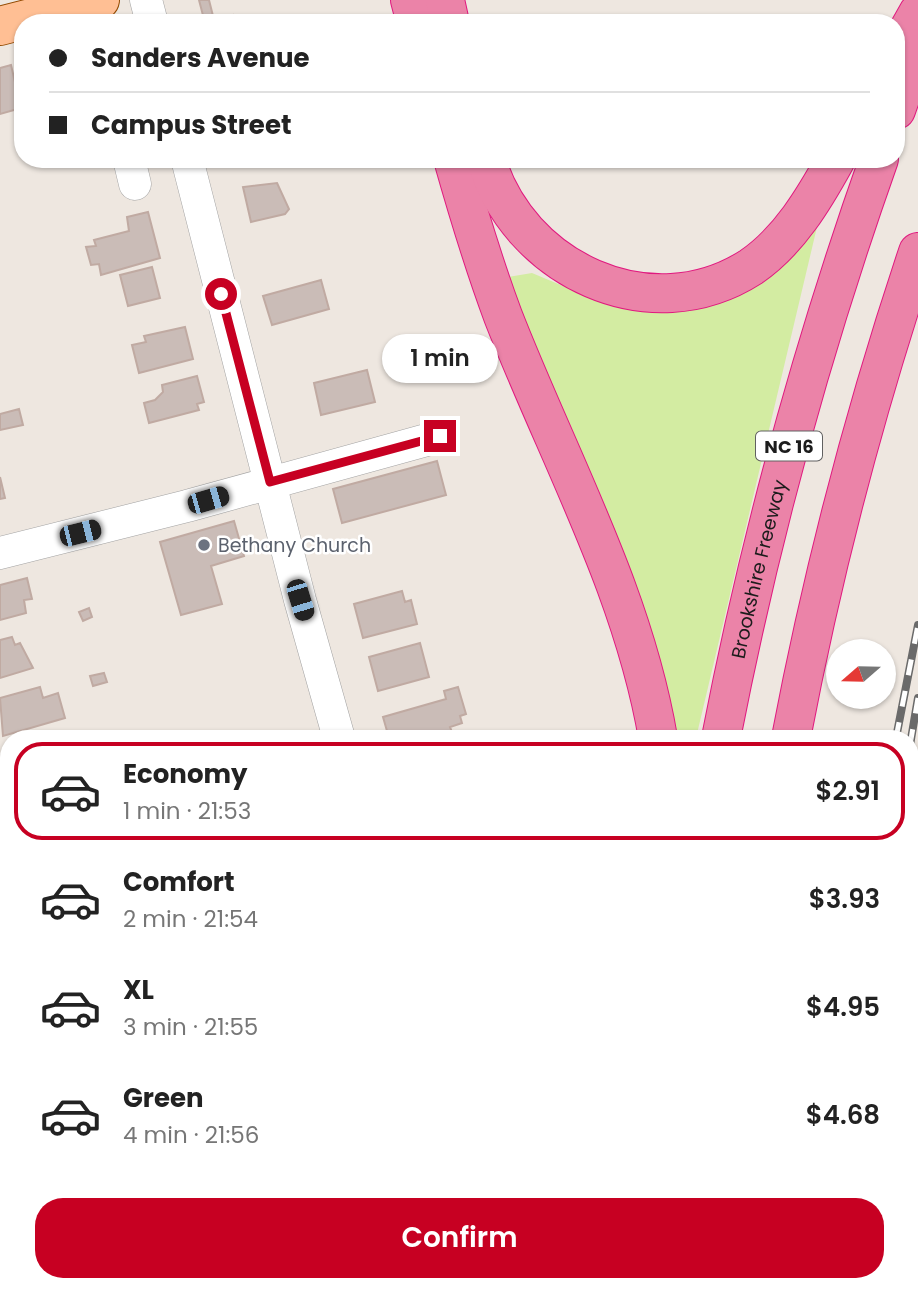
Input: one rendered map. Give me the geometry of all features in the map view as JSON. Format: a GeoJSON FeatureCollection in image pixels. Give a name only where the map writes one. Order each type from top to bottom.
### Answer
{"type":"FeatureCollection","features":[{"type":"Feature","properties":{"kind":"highway"},"geometry":{"type":"LineString","coordinates":[[905,36],[918,13]]}},
{"type":"Feature","properties":{"kind":"highway"},"geometry":{"type":"LineString","coordinates":[[905,85],[918,48]]}},
{"type":"Feature","properties":{"kind":"highway"},"geometry":{"type":"LineString","coordinates":[[456,168],[503,315],[634,635],[650,691],[657,730]]}},
{"type":"Feature","properties":{"kind":"highway"},"geometry":{"type":"LineString","coordinates":[[490,168],[507,208],[529,237],[556,261],[604,284],[639,291],[675,291],[719,283],[761,260],[788,233],[830,168]]}},
{"type":"Feature","properties":{"kind":"highway","name":"Brookshire Freeway"},"geometry":{"type":"LineString","coordinates":[[723,730],[762,552],[802,399],[847,248],[876,168]]}},
{"type":"Feature","properties":{"kind":"highway"},"geometry":{"type":"LineString","coordinates":[[793,730],[829,568],[864,430],[918,252]]}},
{"type":"Feature","properties":{"kind":"main road"},"geometry":{"type":"LineString","coordinates":[[46,14],[100,0]]}},
{"type":"Feature","properties":{"kind":"street"},"geometry":{"type":"LineString","coordinates":[[189,168],[337,730]]}},
{"type":"Feature","properties":{"kind":"street"},"geometry":{"type":"LineString","coordinates":[[0,553],[440,436]]}},
{"type":"Feature","properties":{"kind":"green space"},"geometry":{"type":"Polygon","coordinates":[[[817,227],[698,730],[667,730],[569,430],[508,277],[532,273],[606,304],[650,308],[773,270],[817,227]]]}},
{"type":"Feature","properties":{"kind":"building"},"geometry":{"type":"Polygon","coordinates":[[[199,0],[209,0],[212,14],[203,14],[199,0]]]}},
{"type":"Feature","properties":{"kind":"building"},"geometry":{"type":"Polygon","coordinates":[[[11,65],[14,78],[14,110],[0,114],[0,68],[11,65]]]}},
{"type":"Feature","properties":{"kind":"building"},"geometry":{"type":"Polygon","coordinates":[[[277,183],[289,209],[285,214],[251,222],[243,187],[277,183]]]}},
{"type":"Feature","properties":{"kind":"building"},"geometry":{"type":"Polygon","coordinates":[[[148,212],[160,258],[101,275],[99,264],[91,265],[86,247],[96,246],[94,240],[129,231],[127,217],[148,212]]]}},
{"type":"Feature","properties":{"kind":"building"},"geometry":{"type":"Polygon","coordinates":[[[152,267],[160,298],[128,306],[120,275],[152,267]]]}},
{"type":"Feature","properties":{"kind":"building"},"geometry":{"type":"Polygon","coordinates":[[[321,280],[329,309],[272,325],[263,296],[321,280]]]}},
{"type":"Feature","properties":{"kind":"building"},"geometry":{"type":"Polygon","coordinates":[[[185,327],[193,359],[139,373],[132,345],[146,342],[144,336],[185,327]]]}},
{"type":"Feature","properties":{"kind":"building"},"geometry":{"type":"Polygon","coordinates":[[[367,370],[375,402],[321,415],[314,383],[367,370]]]}},
{"type":"Feature","properties":{"kind":"building"},"geometry":{"type":"Polygon","coordinates":[[[197,376],[204,402],[197,404],[199,410],[149,423],[144,403],[155,400],[163,392],[162,385],[197,376]]]}},
{"type":"Feature","properties":{"kind":"building"},"geometry":{"type":"Polygon","coordinates":[[[19,409],[23,425],[0,430],[0,414],[19,409]]]}},
{"type":"Feature","properties":{"kind":"building"},"geometry":{"type":"Polygon","coordinates":[[[437,461],[446,495],[342,523],[333,489],[437,461]]]}},
{"type":"Feature","properties":{"kind":"building"},"geometry":{"type":"Polygon","coordinates":[[[0,477],[5,498],[0,499],[0,477]]]}},
{"type":"Feature","properties":{"kind":"building"},"geometry":{"type":"Polygon","coordinates":[[[234,521],[244,556],[211,566],[222,604],[181,615],[160,542],[234,521]]]}},
{"type":"Feature","properties":{"kind":"building"},"geometry":{"type":"Polygon","coordinates":[[[27,578],[32,599],[24,600],[26,613],[0,620],[0,585],[27,578]]]}},
{"type":"Feature","properties":{"kind":"building"},"geometry":{"type":"Polygon","coordinates":[[[402,591],[405,602],[411,600],[417,624],[363,638],[354,604],[402,591]]]}},
{"type":"Feature","properties":{"kind":"building"},"geometry":{"type":"Polygon","coordinates":[[[89,608],[92,617],[83,621],[79,612],[89,608]]]}},
{"type":"Feature","properties":{"kind":"building"},"geometry":{"type":"Polygon","coordinates":[[[12,637],[15,645],[20,643],[33,668],[0,678],[0,640],[12,637]]]}},
{"type":"Feature","properties":{"kind":"building"},"geometry":{"type":"Polygon","coordinates":[[[420,643],[429,677],[378,691],[369,657],[420,643]]]}},
{"type":"Feature","properties":{"kind":"building"},"geometry":{"type":"Polygon","coordinates":[[[104,673],[107,682],[93,686],[90,676],[104,673]]]}},
{"type":"Feature","properties":{"kind":"building"},"geometry":{"type":"Polygon","coordinates":[[[40,687],[43,698],[58,693],[65,718],[24,730],[3,730],[0,698],[40,687]]]}},
{"type":"Feature","properties":{"kind":"building"},"geometry":{"type":"Polygon","coordinates":[[[458,687],[466,714],[460,716],[462,723],[450,727],[451,730],[387,730],[383,717],[446,699],[444,691],[458,687]]]}},
{"type":"Feature","properties":{"kind":"railway"},"geometry":{"type":"LineString","coordinates":[[898,730],[918,625]]}},
{"type":"Feature","properties":{"kind":"railway"},"geometry":{"type":"LineString","coordinates":[[913,730],[918,698]]}},
{"type":"Feature","properties":{"kind":"place","name":"Bethany Church"},"geometry":{"type":"Point","coordinates":[204,545]}},
{"type":"Feature","properties":{"kind":"route"},"geometry":{"type":"LineString","coordinates":[[221,294],[270,482],[440,436]]}}]}
